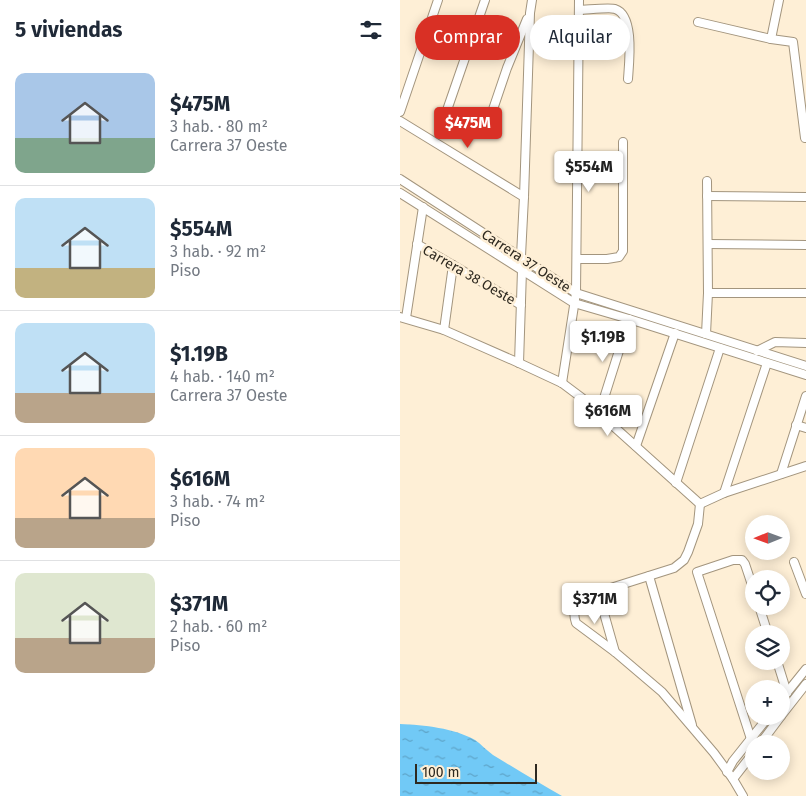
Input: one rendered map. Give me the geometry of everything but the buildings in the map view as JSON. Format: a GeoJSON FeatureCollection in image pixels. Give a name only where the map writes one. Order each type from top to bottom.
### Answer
{"type":"FeatureCollection","features":[{"type":"Feature","properties":{"kind":"street"},"geometry":{"type":"LineString","coordinates":[[400,112],[438,0]]}},
{"type":"Feature","properties":{"kind":"street"},"geometry":{"type":"LineString","coordinates":[[446,113],[485,0]]}},
{"type":"Feature","properties":{"kind":"street"},"geometry":{"type":"LineString","coordinates":[[519,363],[530,0]]}},
{"type":"Feature","properties":{"kind":"street"},"geometry":{"type":"LineString","coordinates":[[562,383],[576,293],[579,0]]}},
{"type":"Feature","properties":{"kind":"street"},"geometry":{"type":"LineString","coordinates":[[771,39],[779,0]]}},
{"type":"Feature","properties":{"kind":"street"},"geometry":{"type":"LineString","coordinates":[[579,10],[615,9],[624,15],[629,29],[628,80]]}},
{"type":"Feature","properties":{"kind":"street"},"geometry":{"type":"LineString","coordinates":[[487,127],[530,13]]}},
{"type":"Feature","properties":{"kind":"street"},"geometry":{"type":"LineString","coordinates":[[698,22],[771,39],[793,42],[805,138]]}},
{"type":"Feature","properties":{"kind":"street"},"geometry":{"type":"LineString","coordinates":[[400,120],[524,197]]}},
{"type":"Feature","properties":{"kind":"street"},"geometry":{"type":"LineString","coordinates":[[577,259],[619,258],[623,251],[623,142]]}},
{"type":"Feature","properties":{"kind":"street","name":"Carrera 37 Oeste"},"geometry":{"type":"LineString","coordinates":[[400,179],[576,293],[806,366]]}},
{"type":"Feature","properties":{"kind":"street"},"geometry":{"type":"LineString","coordinates":[[706,334],[708,293],[707,181]]}},
{"type":"Feature","properties":{"kind":"street","name":"Carrera 37 Oeste"},"geometry":{"type":"LineString","coordinates":[[400,193],[574,303],[806,375]]}},
{"type":"Feature","properties":{"kind":"street"},"geometry":{"type":"LineString","coordinates":[[707,196],[806,197]]}},
{"type":"Feature","properties":{"kind":"street"},"geometry":{"type":"LineString","coordinates":[[423,207],[418,244],[403,317],[444,330],[562,383],[700,504]]}},
{"type":"Feature","properties":{"kind":"street","name":"Carrera 38 Oeste"},"geometry":{"type":"LineString","coordinates":[[418,244],[521,305]]}},
{"type":"Feature","properties":{"kind":"street"},"geometry":{"type":"LineString","coordinates":[[708,244],[806,245]]}},
{"type":"Feature","properties":{"kind":"street"},"geometry":{"type":"LineString","coordinates":[[444,330],[453,265]]}},
{"type":"Feature","properties":{"kind":"street"},"geometry":{"type":"LineString","coordinates":[[708,293],[806,293]]}},
{"type":"Feature","properties":{"kind":"street"},"geometry":{"type":"LineString","coordinates":[[599,414],[629,319]]}},
{"type":"Feature","properties":{"kind":"street"},"geometry":{"type":"LineString","coordinates":[[636,446],[674,333]]}},
{"type":"Feature","properties":{"kind":"street"},"geometry":{"type":"LineString","coordinates":[[758,351],[775,342],[806,343]]}},
{"type":"Feature","properties":{"kind":"street"},"geometry":{"type":"LineString","coordinates":[[676,483],[720,348]]}},
{"type":"Feature","properties":{"kind":"street"},"geometry":{"type":"LineString","coordinates":[[724,493],[767,363]]}},
{"type":"Feature","properties":{"kind":"street"},"geometry":{"type":"LineString","coordinates":[[781,474],[806,396]]}},
{"type":"Feature","properties":{"kind":"street"},"geometry":{"type":"LineString","coordinates":[[796,425],[806,428]]}},
{"type":"Feature","properties":{"kind":"street"},"geometry":{"type":"LineString","coordinates":[[700,504],[724,493],[806,466]]}},
{"type":"Feature","properties":{"kind":"street"},"geometry":{"type":"LineString","coordinates":[[700,504],[698,524],[684,560],[674,568],[598,592],[578,601],[574,618],[576,623],[615,652],[662,692],[733,779],[743,796]]}},
{"type":"Feature","properties":{"kind":"street"},"geometry":{"type":"LineString","coordinates":[[747,570],[742,560],[732,560],[697,572],[750,735]]}},
{"type":"Feature","properties":{"kind":"street"},"geometry":{"type":"LineString","coordinates":[[794,562],[806,594]]}},
{"type":"Feature","properties":{"kind":"street"},"geometry":{"type":"LineString","coordinates":[[649,576],[693,728]]}},
{"type":"Feature","properties":{"kind":"street"},"geometry":{"type":"LineString","coordinates":[[598,592],[615,652]]}},
{"type":"Feature","properties":{"kind":"street"},"geometry":{"type":"LineString","coordinates":[[790,689],[806,669]]}},
{"type":"Feature","properties":{"kind":"street"},"geometry":{"type":"LineString","coordinates":[[790,704],[806,684]]}},
{"type":"Feature","properties":{"kind":"street"},"geometry":{"type":"LineString","coordinates":[[754,735],[762,725]]}},
{"type":"Feature","properties":{"kind":"street"},"geometry":{"type":"LineString","coordinates":[[727,772],[745,746]]}},
{"type":"Feature","properties":{"kind":"street"},"geometry":{"type":"LineString","coordinates":[[733,779],[745,764]]}},
{"type":"Feature","properties":{"kind":"water"},"geometry":{"type":"Polygon","coordinates":[[[400,724],[439,728],[467,736],[493,755],[562,796],[400,796],[400,724]]]}}]}
